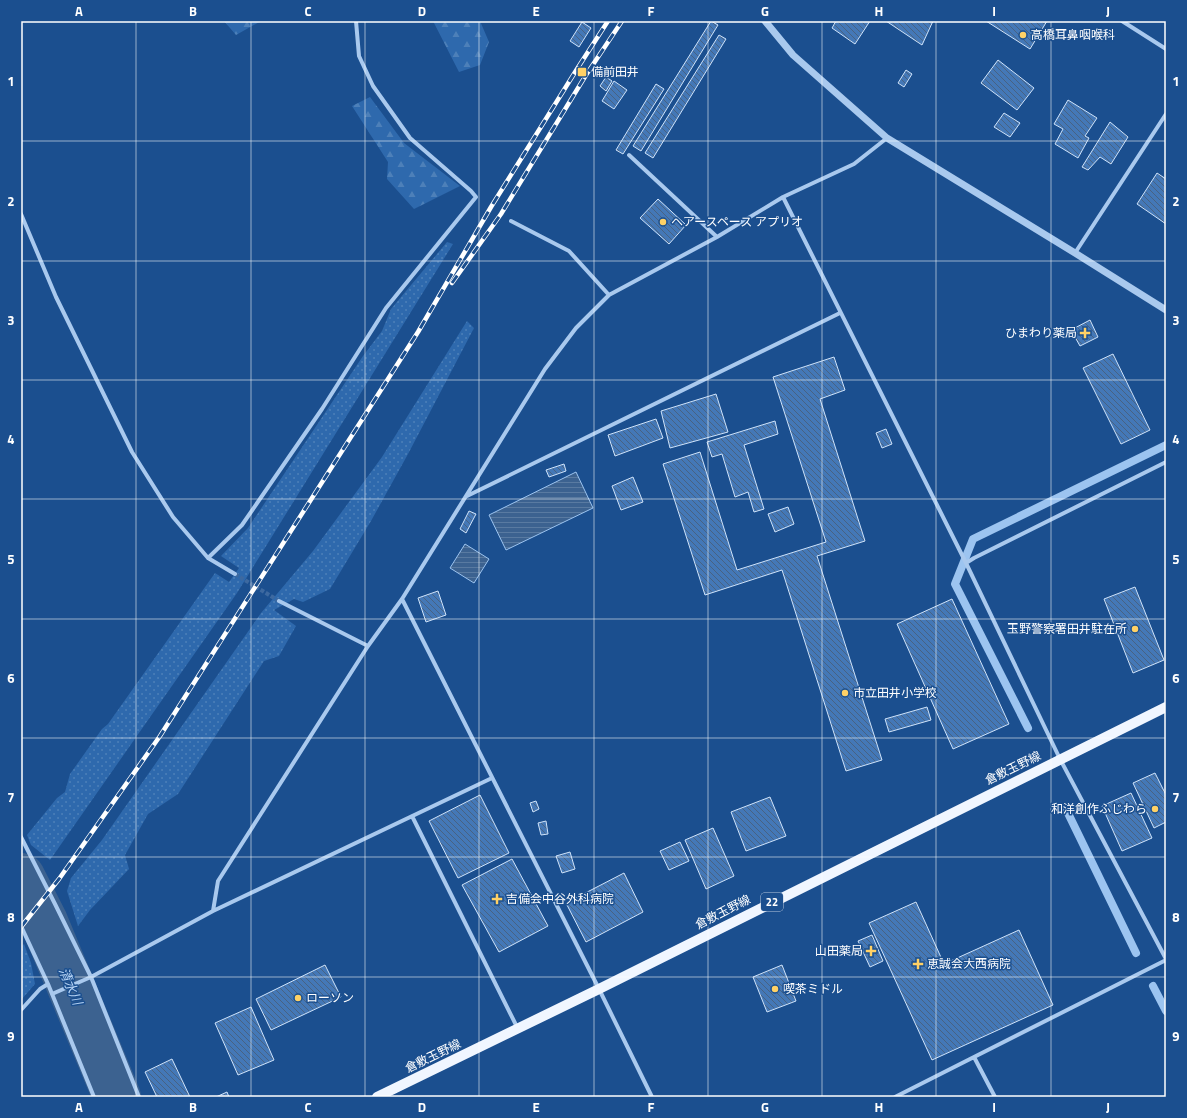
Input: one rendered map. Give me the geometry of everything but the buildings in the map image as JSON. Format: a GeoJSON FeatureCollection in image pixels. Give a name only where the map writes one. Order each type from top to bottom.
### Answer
{"type":"FeatureCollection","features":[{"type":"Feature","properties":{"kind":"main road","name":"倉敷玉野線"},"geometry":{"type":"LineString","coordinates":[[377,1097],[599,989],[1166,707]]}},
{"type":"Feature","properties":{"kind":"street"},"geometry":{"type":"LineString","coordinates":[[208,558],[242,525],[322,409],[386,308],[476,197],[410,138],[373,86],[359,56],[356,21]]}},
{"type":"Feature","properties":{"kind":"street"},"geometry":{"type":"LineString","coordinates":[[765,21],[793,56],[887,138],[1166,310]]}},
{"type":"Feature","properties":{"kind":"street"},"geometry":{"type":"LineString","coordinates":[[1122,21],[1166,49]]}},
{"type":"Feature","properties":{"kind":"street"},"geometry":{"type":"LineString","coordinates":[[1075,253],[1166,114]]}},
{"type":"Feature","properties":{"kind":"street"},"geometry":{"type":"LineString","coordinates":[[212,911],[218,881],[368,646],[402,599],[545,369],[576,328],[609,295],[717,237],[783,197],[854,164],[887,138]]}},
{"type":"Feature","properties":{"kind":"street"},"geometry":{"type":"LineString","coordinates":[[629,155],[717,237]]}},
{"type":"Feature","properties":{"kind":"street"},"geometry":{"type":"LineString","coordinates":[[783,197],[966,563],[1060,759],[1166,960],[895,1097]]}},
{"type":"Feature","properties":{"kind":"street"},"geometry":{"type":"LineString","coordinates":[[21,214],[56,297],[132,452],[173,517],[208,558],[234,574]]}},
{"type":"Feature","properties":{"kind":"street"},"geometry":{"type":"LineString","coordinates":[[511,221],[569,251],[609,295]]}},
{"type":"Feature","properties":{"kind":"street"},"geometry":{"type":"LineString","coordinates":[[466,496],[840,313]]}},
{"type":"Feature","properties":{"kind":"street"},"geometry":{"type":"LineString","coordinates":[[966,563],[1166,462]]}},
{"type":"Feature","properties":{"kind":"street"},"geometry":{"type":"LineString","coordinates":[[402,599],[652,1097]]}},
{"type":"Feature","properties":{"kind":"street"},"geometry":{"type":"LineString","coordinates":[[279,601],[368,646]]}},
{"type":"Feature","properties":{"kind":"street"},"geometry":{"type":"LineString","coordinates":[[52,994],[91,978],[212,911],[492,778]]}},
{"type":"Feature","properties":{"kind":"street"},"geometry":{"type":"LineString","coordinates":[[412,816],[518,1028]]}},
{"type":"Feature","properties":{"kind":"street"},"geometry":{"type":"LineString","coordinates":[[21,837],[91,978],[139,1097]]}},
{"type":"Feature","properties":{"kind":"street"},"geometry":{"type":"LineString","coordinates":[[21,926],[48,984],[94,1097]]}},
{"type":"Feature","properties":{"kind":"street"},"geometry":{"type":"LineString","coordinates":[[21,1010],[40,989],[48,984]]}},
{"type":"Feature","properties":{"kind":"street"},"geometry":{"type":"LineString","coordinates":[[974,1057],[995,1097]]}},
{"type":"Feature","properties":{"kind":"green space"},"geometry":{"type":"Polygon","coordinates":[[[224,21],[261,21],[236,35],[224,21]]]}},
{"type":"Feature","properties":{"kind":"green space"},"geometry":{"type":"Polygon","coordinates":[[[433,21],[480,21],[489,42],[480,65],[459,72],[433,21]]]}},
{"type":"Feature","properties":{"kind":"green space"},"geometry":{"type":"Polygon","coordinates":[[[370,97],[404,143],[460,186],[414,209],[387,179],[388,162],[352,106],[370,97]]]}},
{"type":"Feature","properties":{"kind":"green space"},"geometry":{"type":"Polygon","coordinates":[[[447,242],[453,244],[237,593],[50,860],[31,845],[27,835],[57,798],[65,792],[70,774],[102,729],[108,724],[215,573],[229,582],[239,568],[221,556],[248,528],[363,356],[382,331],[391,309],[447,242]]]}},
{"type":"Feature","properties":{"kind":"green space"},"geometry":{"type":"Polygon","coordinates":[[[467,321],[474,328],[408,454],[371,521],[330,589],[303,602],[294,599],[274,610],[296,626],[279,656],[264,661],[178,794],[148,814],[125,855],[129,869],[90,910],[78,926],[67,891],[71,878],[102,840],[261,613],[313,551],[382,457],[467,321]]]}},
{"type":"Feature","properties":{"kind":"green space"},"geometry":{"type":"Polygon","coordinates":[[[24,944],[31,963],[35,984],[21,1000],[21,947],[24,944]]]}},
{"type":"Feature","properties":{"kind":"shaded area"},"geometry":{"type":"Polygon","coordinates":[[[576,472],[593,508],[506,550],[489,515],[576,472]]]}},
{"type":"Feature","properties":{"kind":"shaded area"},"geometry":{"type":"Polygon","coordinates":[[[465,544],[489,559],[474,583],[450,568],[465,544]]]}},
{"type":"Feature","properties":{"kind":"waterway"},"geometry":{"type":"LineString","coordinates":[[1028,728],[955,584],[973,539],[1166,445]]}},
{"type":"Feature","properties":{"kind":"waterway"},"geometry":{"type":"LineString","coordinates":[[1065,807],[1136,953]]}},
{"type":"Feature","properties":{"kind":"waterway","name":"清水川"},"geometry":{"type":"LineString","coordinates":[[21,877],[44,922],[117,1097]]}},
{"type":"Feature","properties":{"kind":"waterway"},"geometry":{"type":"LineString","coordinates":[[1153,986],[1166,1011]]}},
{"type":"Feature","properties":{"kind":"tunnel"},"geometry":{"type":"LineString","coordinates":[[235,574],[279,601]]}},
{"type":"Feature","properties":{"kind":"railway"},"geometry":{"type":"LineString","coordinates":[[21,927],[59,879],[160,736],[418,332],[491,207],[608,21]]}},
{"type":"Feature","properties":{"kind":"railway"},"geometry":{"type":"LineString","coordinates":[[452,283],[501,214],[586,75],[622,21]]}},
{"type":"Feature","properties":{"kind":"place","name":"高橋耳鼻咽喉科"},"geometry":{"type":"Point","coordinates":[1023,35]}},
{"type":"Feature","properties":{"kind":"place","name":"備前田井"},"geometry":{"type":"Point","coordinates":[582,72]}},
{"type":"Feature","properties":{"kind":"place","name":"ヘアースペース アプリオ"},"geometry":{"type":"Point","coordinates":[663,222]}},
{"type":"Feature","properties":{"kind":"place","name":"ひまわり薬局"},"geometry":{"type":"Point","coordinates":[1085,333]}},
{"type":"Feature","properties":{"kind":"place","name":"玉野警察署田井駐在所"},"geometry":{"type":"Point","coordinates":[1135,629]}},
{"type":"Feature","properties":{"kind":"place","name":"市立田井小学校"},"geometry":{"type":"Point","coordinates":[845,693]}},
{"type":"Feature","properties":{"kind":"place","name":"和洋創作ふじわら"},"geometry":{"type":"Point","coordinates":[1155,809]}},
{"type":"Feature","properties":{"kind":"place","name":"吉備会中谷外科病院"},"geometry":{"type":"Point","coordinates":[497,899]}},
{"type":"Feature","properties":{"kind":"place","name":"山田薬局"},"geometry":{"type":"Point","coordinates":[871,951]}},
{"type":"Feature","properties":{"kind":"place","name":"恵誠会大西病院"},"geometry":{"type":"Point","coordinates":[918,964]}},
{"type":"Feature","properties":{"kind":"place","name":"喫茶ミドル"},"geometry":{"type":"Point","coordinates":[775,989]}},
{"type":"Feature","properties":{"kind":"place","name":"ローソン"},"geometry":{"type":"Point","coordinates":[298,998]}}]}
